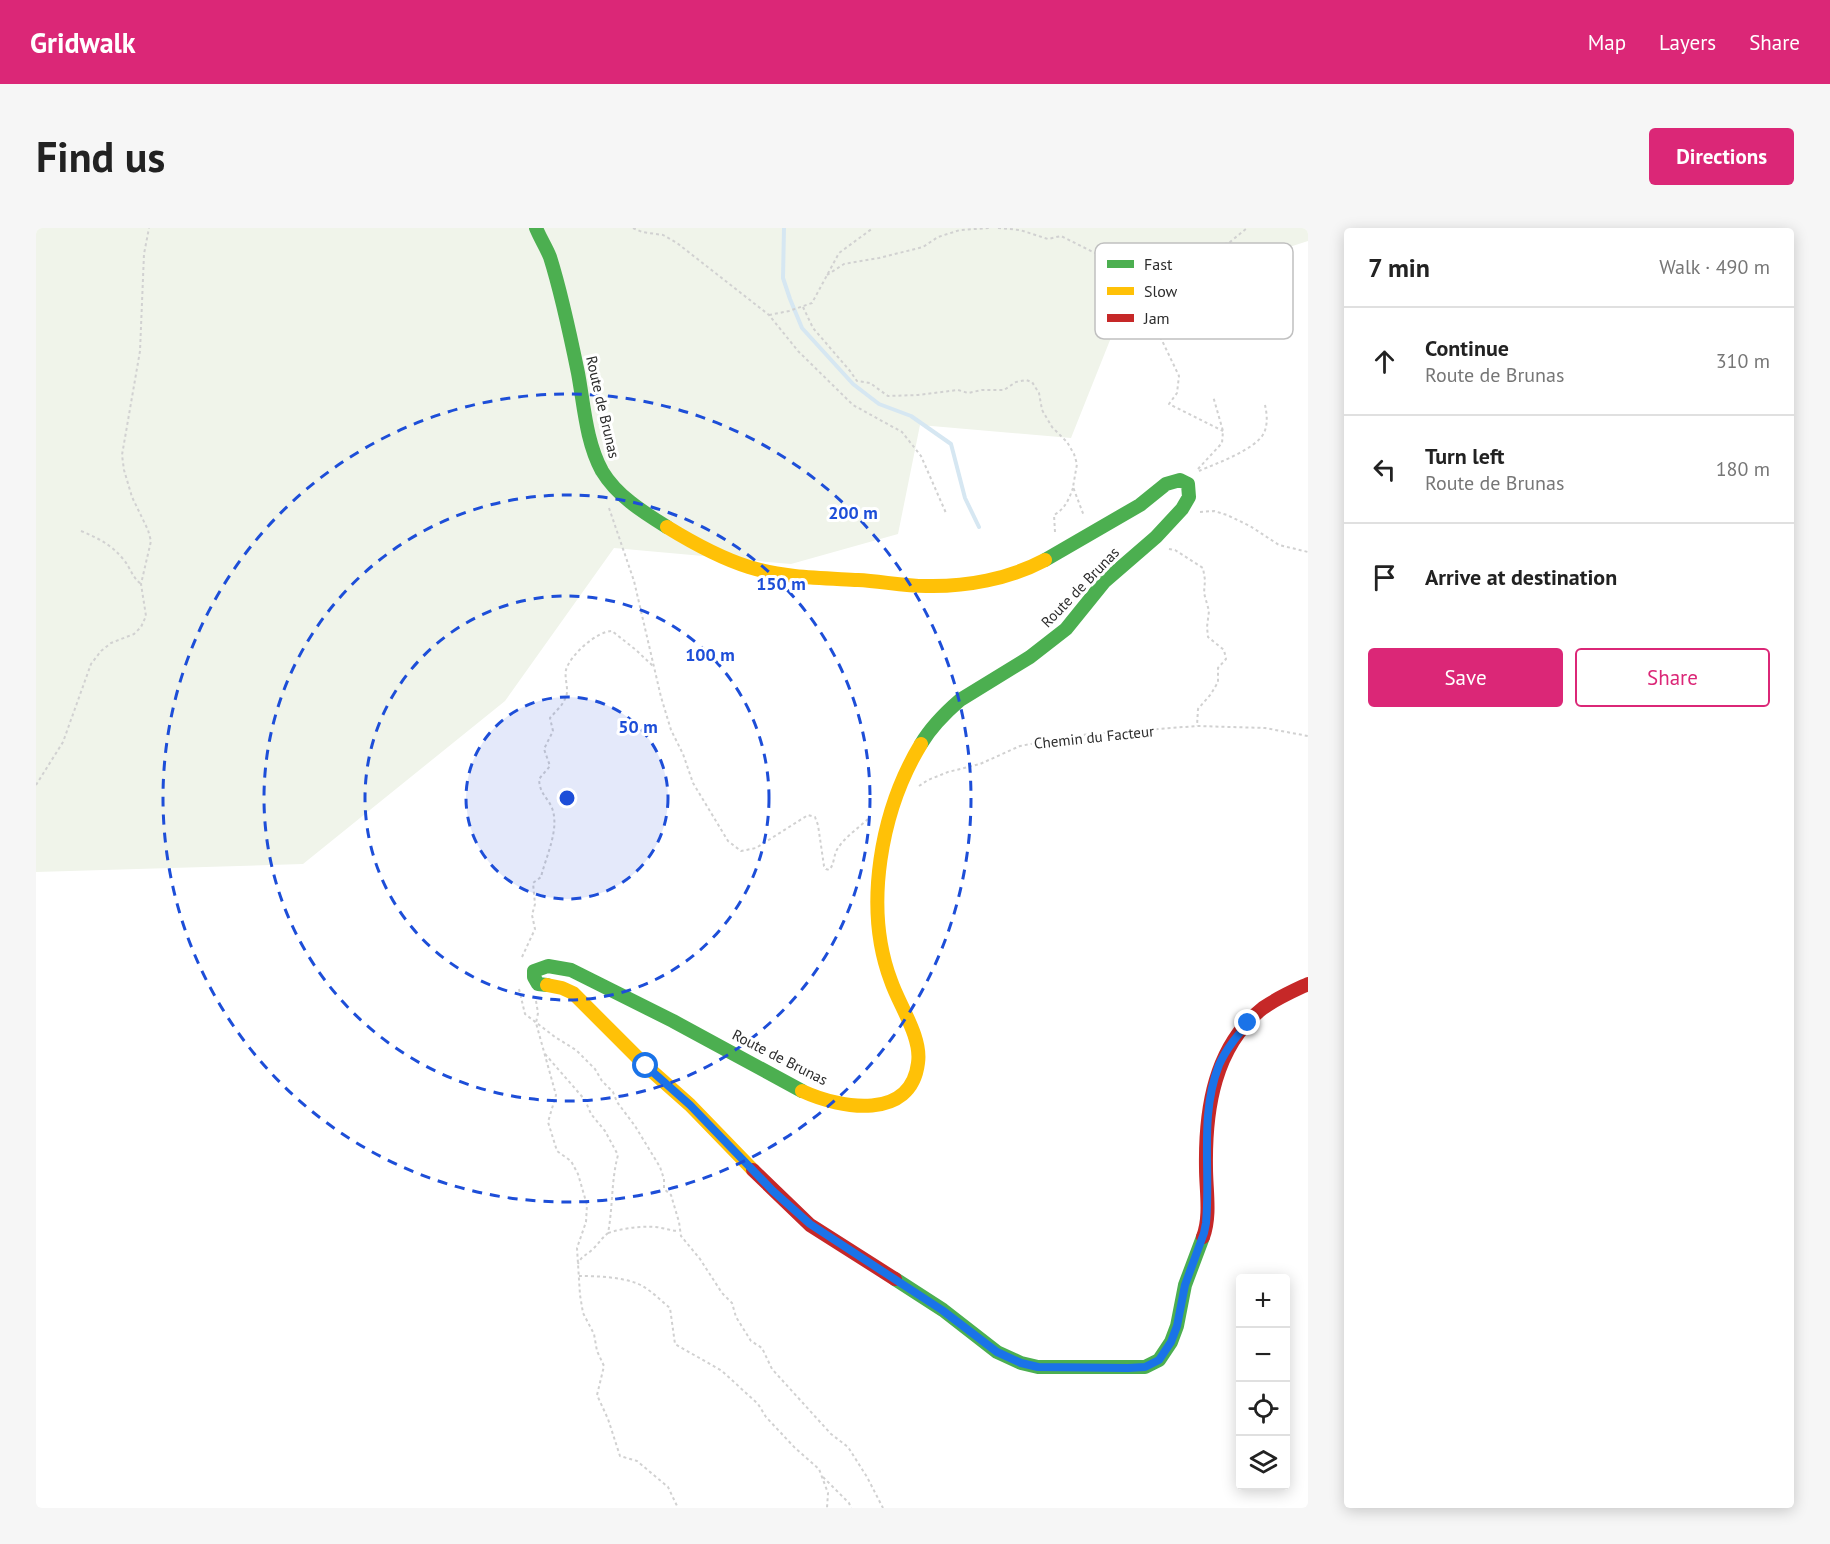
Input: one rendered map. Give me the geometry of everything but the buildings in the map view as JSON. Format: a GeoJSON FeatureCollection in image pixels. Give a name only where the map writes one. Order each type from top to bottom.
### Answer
{"type":"FeatureCollection","features":[{"type":"Feature","properties":{"kind":"street","name":"Route de Brunas"},"geometry":{"type":"LineString","coordinates":[[536,228],[549,256],[561,300],[589,432],[600,468],[619,492],[636,507],[689,541],[734,562],[761,570],[809,578],[866,580],[925,586],[996,578],[1046,559],[1146,501],[1177,479],[1185,481],[1190,493],[1188,500],[1173,521],[1098,588],[1072,623],[1045,647],[977,687],[948,710],[926,736],[908,765],[891,809],[879,858],[880,939],[892,987],[917,1044],[919,1061],[915,1077],[908,1090],[897,1099],[884,1104],[864,1106],[840,1103],[812,1095],[707,1038],[571,970],[554,965],[541,966],[534,971],[538,984]]}},
{"type":"Feature","properties":{"kind":"street"},"geometry":{"type":"LineString","coordinates":[[538,984],[562,988],[573,993],[646,1066],[690,1105],[773,1191],[810,1224],[942,1310],[997,1352],[1021,1363],[1038,1367],[1128,1368],[1145,1367],[1159,1360],[1171,1342],[1177,1326],[1185,1285],[1206,1223],[1207,1126],[1211,1096],[1219,1065],[1232,1042],[1260,1011],[1282,996],[1308,984]]}},
{"type":"Feature","properties":{"kind":"path"},"geometry":{"type":"LineString","coordinates":[[36,785],[63,742],[91,664],[111,643],[134,634],[141,627],[146,616],[141,584],[151,541],[132,497],[122,454],[140,351],[144,254],[149,228]]}},
{"type":"Feature","properties":{"kind":"path"},"geometry":{"type":"LineString","coordinates":[[633,228],[642,232],[663,235],[677,243],[769,315],[798,351],[853,405],[903,432],[921,456],[946,513]]}},
{"type":"Feature","properties":{"kind":"path"},"geometry":{"type":"LineString","coordinates":[[769,315],[813,303],[839,253],[873,228]]}},
{"type":"Feature","properties":{"kind":"path"},"geometry":{"type":"LineString","coordinates":[[827,275],[844,264],[923,247],[938,237],[960,230],[990,228]]}},
{"type":"Feature","properties":{"kind":"path"},"geometry":{"type":"LineString","coordinates":[[998,228],[1020,230],[1048,239],[1061,236],[1095,253]]}},
{"type":"Feature","properties":{"kind":"path"},"geometry":{"type":"LineString","coordinates":[[1228,243],[1247,228]]}},
{"type":"Feature","properties":{"kind":"path"},"geometry":{"type":"LineString","coordinates":[[801,307],[813,328],[857,381],[870,383],[888,396],[958,390],[968,393],[982,390],[1004,390],[1016,382],[1026,380],[1032,382],[1039,393],[1042,410],[1052,427],[1074,454],[1077,464],[1074,487],[1067,503],[1060,512],[1054,515],[1056,541],[1046,559]]}},
{"type":"Feature","properties":{"kind":"path"},"geometry":{"type":"LineString","coordinates":[[1161,339],[1179,376],[1177,393],[1169,404],[1223,431]]}},
{"type":"Feature","properties":{"kind":"path"},"geometry":{"type":"LineString","coordinates":[[1213,396],[1223,431],[1222,444],[1194,474],[1255,443],[1264,432],[1268,418],[1265,405]]}},
{"type":"Feature","properties":{"kind":"path"},"geometry":{"type":"LineString","coordinates":[[1074,487],[1082,513],[1089,523],[1100,528]]}},
{"type":"Feature","properties":{"kind":"path"},"geometry":{"type":"LineString","coordinates":[[607,500],[634,581],[660,697],[671,730],[683,754],[693,783],[728,841],[741,851],[756,848],[808,815],[815,817],[824,866],[829,870],[839,846],[873,815]]}},
{"type":"Feature","properties":{"kind":"path"},"geometry":{"type":"LineString","coordinates":[[1195,513],[1214,511],[1227,515],[1280,545],[1308,552]]}},
{"type":"Feature","properties":{"kind":"path"},"geometry":{"type":"LineString","coordinates":[[81,531],[99,538],[114,548],[126,562],[134,578],[141,584]]}},
{"type":"Feature","properties":{"kind":"path"},"geometry":{"type":"LineString","coordinates":[[1146,546],[1175,550],[1203,568],[1204,594],[1209,611],[1208,637],[1224,650],[1226,659],[1218,668],[1218,682],[1198,709],[1197,726]]}},
{"type":"Feature","properties":{"kind":"path"},"geometry":{"type":"LineString","coordinates":[[520,963],[535,929],[532,915],[535,904],[532,884],[541,877],[556,830],[552,809],[540,788],[539,779],[550,766],[544,749],[553,731],[550,718],[566,698],[568,687],[566,671],[580,649],[606,631],[612,631],[654,667]]}},
{"type":"Feature","properties":{"kind":"path","name":"Chemin du Facteur"},"geometry":{"type":"LineString","coordinates":[[913,791],[928,780],[980,764],[1020,746],[1080,735],[1197,726],[1265,728],[1308,736]]}},
{"type":"Feature","properties":{"kind":"path"},"geometry":{"type":"LineString","coordinates":[[520,983],[519,990],[525,1014],[576,1050],[613,1092],[617,1102],[660,1167],[664,1189],[671,1194],[681,1236],[700,1259],[722,1293],[732,1303],[736,1317],[751,1341],[762,1348],[772,1370],[831,1434],[848,1447],[883,1508]]}},
{"type":"Feature","properties":{"kind":"path"},"geometry":{"type":"LineString","coordinates":[[538,984],[536,1023],[556,1095],[548,1122],[557,1151],[571,1161],[578,1174],[587,1205],[585,1222],[577,1248],[577,1267],[583,1313],[594,1334],[597,1351],[604,1366],[597,1395],[608,1419],[620,1456],[637,1461],[668,1487],[678,1508]]}},
{"type":"Feature","properties":{"kind":"path"},"geometry":{"type":"LineString","coordinates":[[545,1053],[585,1100],[591,1114],[605,1131],[618,1155],[613,1172],[608,1233]]}},
{"type":"Feature","properties":{"kind":"path"},"geometry":{"type":"LineString","coordinates":[[577,1267],[581,1257],[593,1249],[608,1233],[624,1228],[655,1227],[680,1231]]}},
{"type":"Feature","properties":{"kind":"path"},"geometry":{"type":"LineString","coordinates":[[578,1276],[606,1277],[635,1283],[651,1292],[670,1308],[675,1344],[722,1371],[758,1404],[766,1417],[795,1448],[819,1469],[828,1493],[827,1508]]}},
{"type":"Feature","properties":{"kind":"path"},"geometry":{"type":"LineString","coordinates":[[822,1476],[849,1503],[851,1508]]}},
{"type":"Feature","properties":{"kind":"shaded area"},"geometry":{"type":"Polygon","coordinates":[[[36,228],[1308,228],[1308,241],[1293,246],[1293,243],[1095,243],[1095,339],[1110,339],[1071,438],[920,425],[898,534],[791,564],[614,548],[505,701],[303,864],[36,872],[36,228]]]}},
{"type":"Feature","properties":{"kind":"waterway"},"geometry":{"type":"LineString","coordinates":[[784,228],[783,278],[802,328],[853,384],[879,404],[911,416],[951,444],[965,498],[979,527]]}},
{"type":"Feature","properties":{"kind":"traffic: fast"},"geometry":{"type":"LineString","coordinates":[[536,228],[550,257],[558,286],[569,329],[589,436],[597,460],[608,480],[623,496],[667,527]]}},
{"type":"Feature","properties":{"kind":"traffic: fast"},"geometry":{"type":"LineString","coordinates":[[921,744],[939,720],[960,700],[1030,657],[1066,629],[1104,582],[1156,537],[1182,509],[1189,497],[1188,484],[1180,480],[1166,484],[1140,505],[1045,560]]}},
{"type":"Feature","properties":{"kind":"traffic: fast"},"geometry":{"type":"LineString","coordinates":[[547,985],[538,984],[534,971],[548,966],[571,970],[673,1021],[802,1091]]}},
{"type":"Feature","properties":{"kind":"traffic: fast"},"geometry":{"type":"LineString","coordinates":[[895,1279],[943,1310],[997,1352],[1021,1363],[1038,1367],[1145,1367],[1159,1360],[1171,1342],[1177,1326],[1185,1285],[1203,1237]]}},
{"type":"Feature","properties":{"kind":"traffic: slow"},"geometry":{"type":"LineString","coordinates":[[667,527],[707,550],[738,563],[762,571],[803,577],[917,586],[956,585],[1002,577],[1045,560]]}},
{"type":"Feature","properties":{"kind":"traffic: slow"},"geometry":{"type":"LineString","coordinates":[[802,1091],[836,1102],[872,1106],[889,1102],[902,1094],[913,1082],[918,1063],[917,1043],[891,981],[883,952],[878,922],[878,891],[880,860],[887,828],[907,770],[921,744]]}},
{"type":"Feature","properties":{"kind":"traffic: slow"},"geometry":{"type":"LineString","coordinates":[[547,985],[573,993],[646,1066],[690,1105],[753,1170]]}},
{"type":"Feature","properties":{"kind":"traffic: jam"},"geometry":{"type":"LineString","coordinates":[[1203,1237],[1207,1212],[1208,1124],[1216,1080],[1223,1060],[1246,1023],[1263,1008],[1308,984]]}},
{"type":"Feature","properties":{"kind":"traffic: jam"},"geometry":{"type":"LineString","coordinates":[[753,1170],[810,1225],[895,1279]]}},
{"type":"Feature","properties":{"kind":"route"},"geometry":{"type":"LineString","coordinates":[[646,1066],[690,1105],[773,1191],[810,1224],[942,1310],[997,1352],[1021,1363],[1038,1367],[1145,1367],[1159,1360],[1171,1342],[1177,1326],[1185,1285],[1206,1223],[1207,1126],[1211,1096],[1219,1065],[1232,1042],[1248,1023]]}}]}
